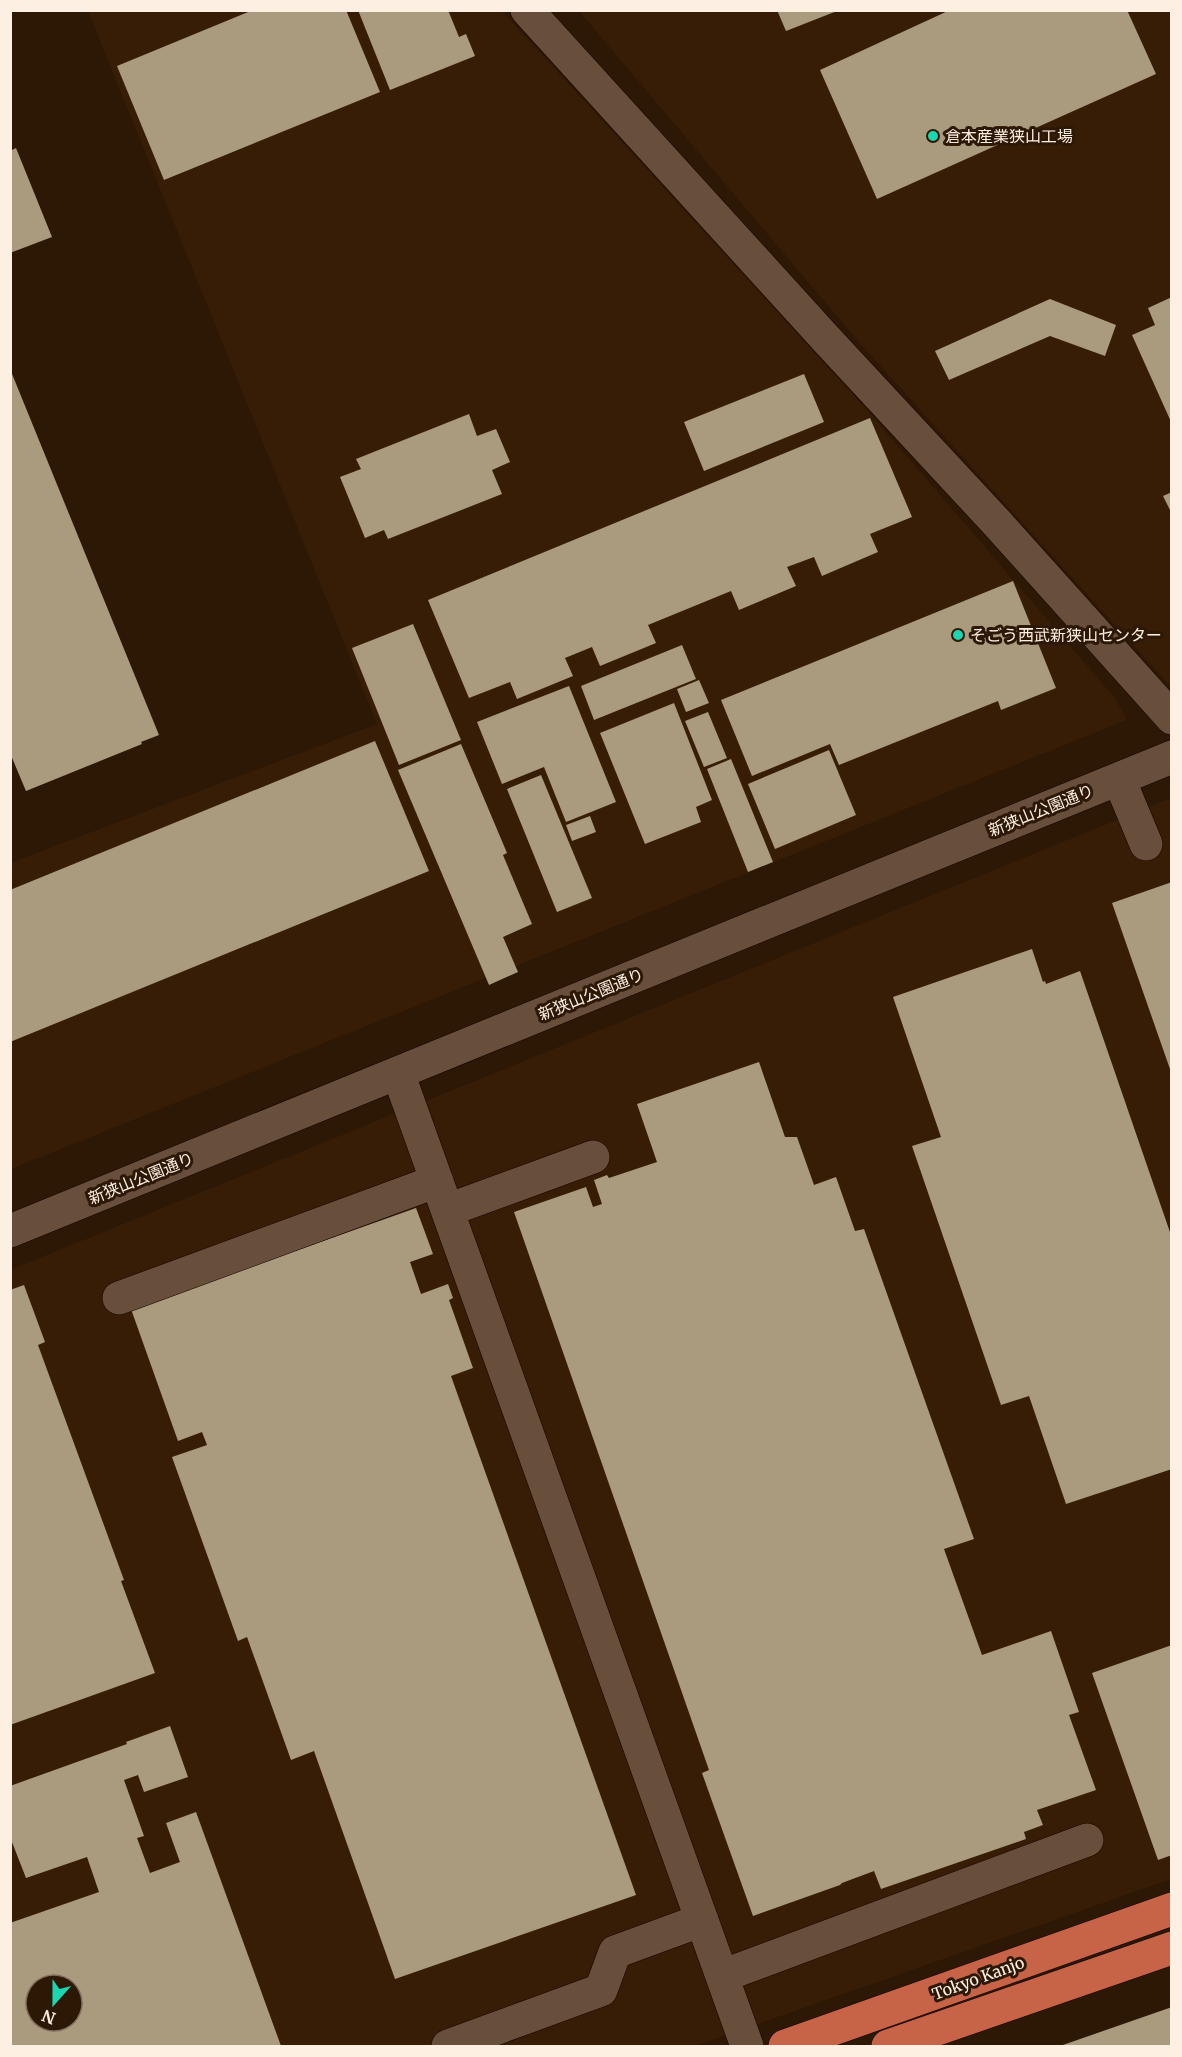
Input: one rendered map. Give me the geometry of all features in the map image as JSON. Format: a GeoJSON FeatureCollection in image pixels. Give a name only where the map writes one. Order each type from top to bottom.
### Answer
{"type":"FeatureCollection","features":[{"type":"Feature","properties":{"kind":"highway","name":"Tokyo Kanjo"},"geometry":{"type":"LineString","coordinates":[[784,2046],[1172,1909]]}},
{"type":"Feature","properties":{"kind":"highway"},"geometry":{"type":"LineString","coordinates":[[888,2046],[1172,1948]]}},
{"type":"Feature","properties":{"kind":"street"},"geometry":{"type":"LineString","coordinates":[[527,10],[997,523],[1172,718]]}},
{"type":"Feature","properties":{"kind":"street","name":"新狭山公園通り"},"geometry":{"type":"LineString","coordinates":[[10,1231],[1172,757]]}},
{"type":"Feature","properties":{"kind":"street"},"geometry":{"type":"LineString","coordinates":[[1119,778],[1146,844]]}},
{"type":"Feature","properties":{"kind":"street"},"geometry":{"type":"LineString","coordinates":[[398,1073],[747,2046]]}},
{"type":"Feature","properties":{"kind":"street"},"geometry":{"type":"LineString","coordinates":[[119,1298],[442,1196],[592,1157]]}},
{"type":"Feature","properties":{"kind":"street"},"geometry":{"type":"LineString","coordinates":[[722,1976],[1086,1840]]}},
{"type":"Feature","properties":{"kind":"street"},"geometry":{"type":"LineString","coordinates":[[448,2046],[601,1990],[615,1952],[702,1920]]}},
{"type":"Feature","properties":{"kind":"shaded area"},"geometry":{"type":"Polygon","coordinates":[[[88,11],[502,11],[866,409],[1115,698],[1127,720],[11,1169],[10,863],[377,724],[88,11]]]}},
{"type":"Feature","properties":{"kind":"shaded area"},"geometry":{"type":"Polygon","coordinates":[[[579,11],[1171,11],[1171,687],[858,341],[579,11]]]}},
{"type":"Feature","properties":{"kind":"shaded area"},"geometry":{"type":"Polygon","coordinates":[[[1171,798],[1171,1879],[695,2046],[11,2046],[10,1270],[1171,798]]]}},
{"type":"Feature","properties":{"kind":"building"},"geometry":{"type":"Polygon","coordinates":[[[253,10],[346,10],[380,92],[164,180],[117,66],[253,10]]]}},
{"type":"Feature","properties":{"kind":"building"},"geometry":{"type":"Polygon","coordinates":[[[358,10],[448,10],[459,37],[466,34],[475,56],[390,90],[358,10]]]}},
{"type":"Feature","properties":{"kind":"building"},"geometry":{"type":"Polygon","coordinates":[[[777,10],[837,10],[837,11],[786,31],[777,10]]]}},
{"type":"Feature","properties":{"kind":"building","name":"倉本産業狭山工場"},"geometry":{"type":"Polygon","coordinates":[[[950,10],[1127,10],[1156,74],[877,199],[820,70],[950,10]]]}},
{"type":"Feature","properties":{"kind":"building"},"geometry":{"type":"Polygon","coordinates":[[[16,148],[52,237],[10,253],[10,151],[16,148]]]}},
{"type":"Feature","properties":{"kind":"building"},"geometry":{"type":"Polygon","coordinates":[[[1172,297],[1172,424],[1132,335],[1155,325],[1148,308],[1172,297]]]}},
{"type":"Feature","properties":{"kind":"building"},"geometry":{"type":"Polygon","coordinates":[[[1050,299],[1116,325],[1105,356],[1050,336],[949,380],[935,351],[1050,299]]]}},
{"type":"Feature","properties":{"kind":"building"},"geometry":{"type":"Polygon","coordinates":[[[10,369],[159,735],[26,791],[10,753],[10,369]]]}},
{"type":"Feature","properties":{"kind":"building"},"geometry":{"type":"Polygon","coordinates":[[[804,374],[824,422],[704,471],[684,422],[804,374]]]}},
{"type":"Feature","properties":{"kind":"building"},"geometry":{"type":"Polygon","coordinates":[[[469,414],[477,436],[496,429],[510,462],[492,470],[502,494],[388,539],[384,530],[365,538],[340,477],[361,469],[356,459],[469,414]]]}},
{"type":"Feature","properties":{"kind":"building"},"geometry":{"type":"Polygon","coordinates":[[[870,418],[912,517],[870,534],[878,552],[822,576],[814,557],[787,567],[796,586],[739,610],[731,591],[648,625],[656,643],[600,666],[592,647],[565,658],[573,676],[517,699],[510,682],[469,698],[428,600],[870,418]]]}},
{"type":"Feature","properties":{"kind":"building"},"geometry":{"type":"Polygon","coordinates":[[[1172,492],[1172,514],[1163,496],[1172,492]]]}},
{"type":"Feature","properties":{"kind":"building","name":"そごう西武新狭山センター"},"geometry":{"type":"Polygon","coordinates":[[[1013,581],[1056,688],[1001,710],[998,701],[839,765],[830,744],[752,776],[721,700],[1013,581]]]}},
{"type":"Feature","properties":{"kind":"building"},"geometry":{"type":"Polygon","coordinates":[[[413,624],[461,740],[399,765],[352,648],[413,624]]]}},
{"type":"Feature","properties":{"kind":"building"},"geometry":{"type":"Polygon","coordinates":[[[682,645],[696,679],[594,720],[581,686],[682,645]]]}},
{"type":"Feature","properties":{"kind":"building"},"geometry":{"type":"Polygon","coordinates":[[[699,680],[709,703],[686,712],[677,689],[699,680]]]}},
{"type":"Feature","properties":{"kind":"building"},"geometry":{"type":"Polygon","coordinates":[[[569,686],[616,802],[566,822],[544,767],[502,784],[477,722],[569,686]]]}},
{"type":"Feature","properties":{"kind":"building"},"geometry":{"type":"Polygon","coordinates":[[[674,703],[712,800],[696,807],[701,822],[645,844],[600,733],[674,703]]]}},
{"type":"Feature","properties":{"kind":"building"},"geometry":{"type":"Polygon","coordinates":[[[708,712],[727,758],[704,767],[685,721],[708,712]]]}},
{"type":"Feature","properties":{"kind":"building"},"geometry":{"type":"Polygon","coordinates":[[[375,741],[429,871],[10,1042],[10,890],[375,741]]]}},
{"type":"Feature","properties":{"kind":"building"},"geometry":{"type":"Polygon","coordinates":[[[461,744],[507,853],[503,855],[532,924],[503,937],[518,972],[489,985],[398,770],[461,744]]]}},
{"type":"Feature","properties":{"kind":"building"},"geometry":{"type":"Polygon","coordinates":[[[829,750],[856,815],[775,849],[748,784],[829,750]]]}},
{"type":"Feature","properties":{"kind":"building"},"geometry":{"type":"Polygon","coordinates":[[[731,759],[773,862],[748,872],[707,769],[731,759]]]}},
{"type":"Feature","properties":{"kind":"building"},"geometry":{"type":"Polygon","coordinates":[[[541,775],[592,898],[557,912],[507,789],[541,775]]]}},
{"type":"Feature","properties":{"kind":"building"},"geometry":{"type":"Polygon","coordinates":[[[590,816],[596,832],[572,841],[566,825],[590,816]]]}},
{"type":"Feature","properties":{"kind":"building"},"geometry":{"type":"Polygon","coordinates":[[[1172,882],[1172,1072],[1171,1072],[1112,903],[1172,882]]]}},
{"type":"Feature","properties":{"kind":"building"},"geometry":{"type":"Polygon","coordinates":[[[1032,949],[1043,982],[1045,981],[1046,984],[1080,971],[1172,1238],[1172,1469],[1066,1504],[1029,1396],[1001,1405],[912,1146],[941,1137],[893,997],[1032,949]]]}},
{"type":"Feature","properties":{"kind":"building"},"geometry":{"type":"Polygon","coordinates":[[[759,1062],[785,1137],[797,1137],[814,1185],[836,1177],[855,1231],[864,1229],[974,1539],[944,1549],[982,1655],[1051,1631],[1079,1712],[1069,1715],[1096,1790],[1037,1810],[1043,1825],[1024,1832],[1026,1839],[881,1889],[874,1871],[753,1916],[702,1773],[709,1770],[514,1212],[586,1187],[593,1207],[602,1204],[594,1180],[607,1175],[609,1178],[657,1162],[637,1104],[759,1062]]]}},
{"type":"Feature","properties":{"kind":"building"},"geometry":{"type":"Polygon","coordinates":[[[416,1208],[433,1254],[410,1262],[421,1294],[448,1284],[453,1298],[449,1300],[473,1368],[451,1376],[636,1895],[395,1979],[314,1751],[291,1760],[247,1637],[238,1641],[172,1457],[207,1445],[202,1432],[178,1441],[131,1309],[416,1208]]]}},
{"type":"Feature","properties":{"kind":"building"},"geometry":{"type":"Polygon","coordinates":[[[24,1285],[45,1342],[38,1345],[124,1580],[121,1581],[155,1673],[10,1725],[10,1290],[24,1285]]]}},
{"type":"Feature","properties":{"kind":"building"},"geometry":{"type":"Polygon","coordinates":[[[1172,1645],[1172,1855],[1158,1860],[1092,1673],[1172,1645]]]}},
{"type":"Feature","properties":{"kind":"building"},"geometry":{"type":"Polygon","coordinates":[[[170,1726],[188,1777],[144,1792],[138,1775],[124,1780],[144,1836],[137,1838],[150,1873],[180,1862],[166,1823],[196,1812],[281,2046],[10,2046],[10,1923],[99,1892],[87,1857],[26,1878],[10,1837],[10,1786],[127,1744],[126,1742],[170,1726]]]}},
{"type":"Feature","properties":{"kind":"building"},"geometry":{"type":"Polygon","coordinates":[[[1172,2007],[1172,2046],[1060,2046],[1172,2007]]]}},
{"type":"Feature","properties":{"kind":"place","name":"倉本産業狭山工場"},"geometry":{"type":"Point","coordinates":[933,136]}},
{"type":"Feature","properties":{"kind":"place","name":"そごう西武新狭山センター"},"geometry":{"type":"Point","coordinates":[958,635]}}]}
